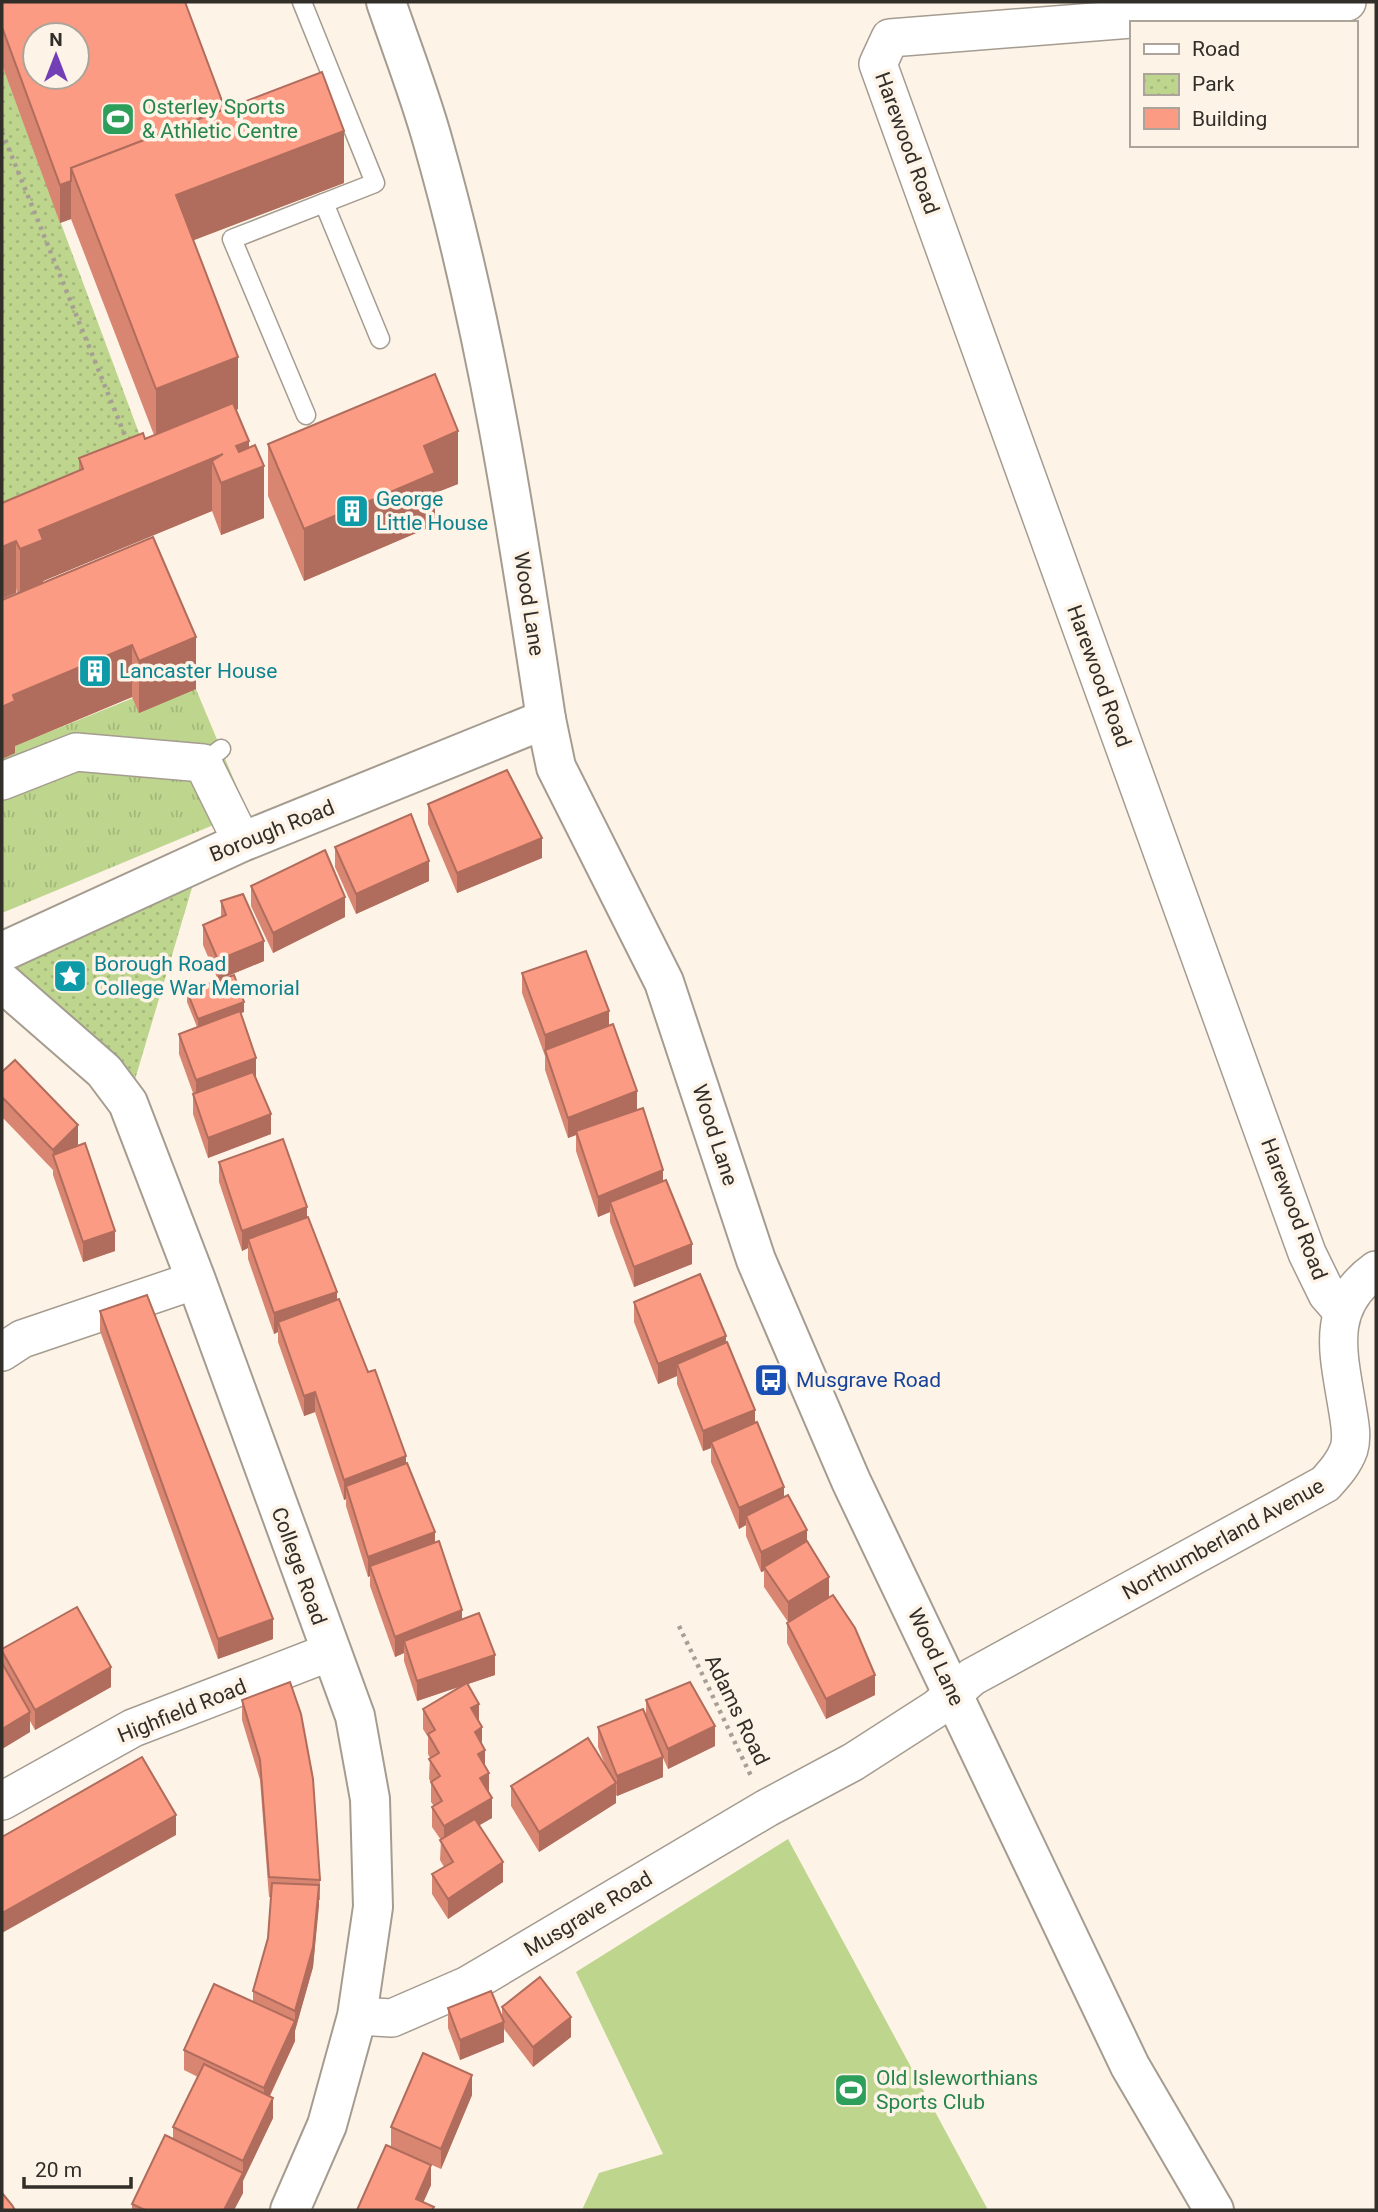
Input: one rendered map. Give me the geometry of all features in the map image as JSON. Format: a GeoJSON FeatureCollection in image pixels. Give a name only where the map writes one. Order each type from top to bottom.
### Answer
{"type":"FeatureCollection","features":[{"type":"Feature","properties":{"kind":"street","name":"Wood Lane"},"geometry":{"type":"LineString","coordinates":[[386,2],[433,142],[475,313],[505,457],[556,767],[664,982],[756,1260],[851,1480],[1130,2066],[1214,2210]]}},
{"type":"Feature","properties":{"kind":"street","name":"Harewood Road"},"geometry":{"type":"LineString","coordinates":[[1341,1310],[1327,1294],[1307,1254],[878,64],[890,38],[1347,2]]}},
{"type":"Feature","properties":{"kind":"street","name":"Borough Road"},"geometry":{"type":"LineString","coordinates":[[2,952],[242,842],[546,719]]}},
{"type":"Feature","properties":{"kind":"street"},"geometry":{"type":"LineString","coordinates":[[2,781],[76,752],[212,756],[242,842]]}},
{"type":"Feature","properties":{"kind":"street","name":"College Road"},"geometry":{"type":"LineString","coordinates":[[2,982],[104,1071],[128,1103],[196,1280],[355,1716],[370,1799],[373,1907],[356,2016],[327,2125],[290,2210]]}},
{"type":"Feature","properties":{"kind":"street"},"geometry":{"type":"LineString","coordinates":[[1341,1310],[1357,1284],[1376,1270]]}},
{"type":"Feature","properties":{"kind":"street"},"geometry":{"type":"LineString","coordinates":[[2,1352],[22,1339],[196,1280]]}},
{"type":"Feature","properties":{"kind":"street","name":"Northumberland Avenue"},"geometry":{"type":"LineString","coordinates":[[953,1694],[972,1677],[1325,1484],[1339,1469],[1363,1456],[1350,1420],[1338,1350],[1341,1310]]}},
{"type":"Feature","properties":{"kind":"street","name":"Highfield Road"},"geometry":{"type":"LineString","coordinates":[[2,1801],[133,1728],[330,1652]]}},
{"type":"Feature","properties":{"kind":"street","name":"Musgrave Road"},"geometry":{"type":"LineString","coordinates":[[356,2016],[392,2018],[468,1985],[767,1808],[853,1762],[953,1694]]}},
{"type":"Feature","properties":{"kind":"lane"},"geometry":{"type":"LineString","coordinates":[[302,2],[375,183],[232,239],[306,415]]}},
{"type":"Feature","properties":{"kind":"lane"},"geometry":{"type":"LineString","coordinates":[[324,203],[380,339]]}},
{"type":"Feature","properties":{"kind":"path"},"geometry":{"type":"LineString","coordinates":[[2,132],[133,455]]}},
{"type":"Feature","properties":{"kind":"path","name":"Adams Road"},"geometry":{"type":"LineString","coordinates":[[679,1626],[767,1808]]}},
{"type":"Feature","properties":{"kind":"green space"},"geometry":{"type":"Polygon","coordinates":[[[2,65],[152,468],[2,521],[2,65]]]}},
{"type":"Feature","properties":{"kind":"green space"},"geometry":{"type":"Polygon","coordinates":[[[190,675],[247,811],[2,913],[2,751],[190,675]]]}},
{"type":"Feature","properties":{"kind":"green space"},"geometry":{"type":"Polygon","coordinates":[[[200,861],[128,1103],[2,952],[200,861]]]}},
{"type":"Feature","properties":{"kind":"green space"},"geometry":{"type":"Polygon","coordinates":[[[788,1839],[988,2210],[582,2210],[599,2173],[663,2154],[576,1972],[788,1839]]]}},
{"type":"Feature","properties":{"kind":"building","name":"Osterley Sports & Athletic Centre"},"geometry":{"type":"Polygon","coordinates":[[[2,2],[185,2],[225,109],[71,168],[71,181],[60,185],[25,91],[91,91],[91,21],[21,21],[21,79],[2,27],[2,2]]]}},
{"type":"Feature","properties":{"kind":"building"},"geometry":{"type":"Polygon","coordinates":[[[322,72],[344,131],[176,195],[238,357],[156,389],[71,168],[322,72]]]}},
{"type":"Feature","properties":{"kind":"building"},"geometry":{"type":"Polygon","coordinates":[[[435,374],[458,431],[424,446],[435,473],[304,529],[268,444],[435,374]]]}},
{"type":"Feature","properties":{"kind":"building"},"geometry":{"type":"Polygon","coordinates":[[[233,403],[249,441],[236,446],[239,452],[255,445],[264,466],[221,483],[212,461],[223,454],[39,530],[43,540],[20,549],[16,541],[2,547],[2,503],[83,469],[79,458],[143,433],[145,439],[233,403]]]}},
{"type":"Feature","properties":{"kind":"building"},"geometry":{"type":"Polygon","coordinates":[[[153,537],[196,637],[139,661],[132,645],[13,695],[15,701],[2,707],[2,600],[153,537]]]}},
{"type":"Feature","properties":{"kind":"building"},"geometry":{"type":"Polygon","coordinates":[[[507,770],[542,838],[457,873],[428,804],[507,770]]]}},
{"type":"Feature","properties":{"kind":"building"},"geometry":{"type":"Polygon","coordinates":[[[411,814],[429,861],[356,894],[335,847],[411,814]]]}},
{"type":"Feature","properties":{"kind":"building"},"geometry":{"type":"Polygon","coordinates":[[[325,850],[345,897],[273,933],[251,886],[325,850]]]}},
{"type":"Feature","properties":{"kind":"building"},"geometry":{"type":"Polygon","coordinates":[[[243,894],[264,941],[218,960],[203,925],[226,915],[221,901],[243,894]]]}},
{"type":"Feature","properties":{"kind":"building"},"geometry":{"type":"Polygon","coordinates":[[[586,951],[609,1011],[545,1035],[522,973],[586,951]]]}},
{"type":"Feature","properties":{"kind":"building"},"geometry":{"type":"Polygon","coordinates":[[[234,975],[244,1002],[198,1019],[187,991],[234,975]]]}},
{"type":"Feature","properties":{"kind":"building"},"geometry":{"type":"Polygon","coordinates":[[[240,1011],[256,1058],[196,1080],[179,1034],[240,1011]]]}},
{"type":"Feature","properties":{"kind":"building"},"geometry":{"type":"Polygon","coordinates":[[[613,1024],[637,1091],[568,1118],[545,1050],[613,1024]]]}},
{"type":"Feature","properties":{"kind":"building"},"geometry":{"type":"Polygon","coordinates":[[[15,1060],[78,1125],[53,1150],[2,1097],[2,1072],[15,1060]]]}},
{"type":"Feature","properties":{"kind":"building"},"geometry":{"type":"Polygon","coordinates":[[[253,1072],[271,1114],[208,1138],[193,1094],[253,1072]]]}},
{"type":"Feature","properties":{"kind":"building"},"geometry":{"type":"Polygon","coordinates":[[[643,1108],[663,1170],[598,1197],[576,1131],[643,1108]]]}},
{"type":"Feature","properties":{"kind":"building"},"geometry":{"type":"Polygon","coordinates":[[[283,1139],[307,1207],[242,1231],[219,1162],[283,1139]]]}},
{"type":"Feature","properties":{"kind":"building"},"geometry":{"type":"Polygon","coordinates":[[[85,1143],[115,1231],[83,1242],[53,1155],[85,1143]]]}},
{"type":"Feature","properties":{"kind":"building"},"geometry":{"type":"Polygon","coordinates":[[[666,1180],[692,1244],[634,1267],[610,1202],[666,1180]]]}},
{"type":"Feature","properties":{"kind":"building"},"geometry":{"type":"Polygon","coordinates":[[[308,1217],[337,1292],[274,1313],[248,1239],[308,1217]]]}},
{"type":"Feature","properties":{"kind":"building"},"geometry":{"type":"Polygon","coordinates":[[[700,1274],[726,1336],[658,1364],[634,1302],[700,1274]]]}},
{"type":"Feature","properties":{"kind":"building"},"geometry":{"type":"Polygon","coordinates":[[[147,1295],[273,1619],[218,1639],[100,1311],[147,1295]]]}},
{"type":"Feature","properties":{"kind":"building"},"geometry":{"type":"Polygon","coordinates":[[[339,1299],[368,1372],[375,1370],[406,1456],[344,1480],[315,1392],[304,1396],[278,1322],[339,1299]]]}},
{"type":"Feature","properties":{"kind":"building"},"geometry":{"type":"Polygon","coordinates":[[[727,1342],[755,1410],[703,1431],[677,1364],[727,1342]]]}},
{"type":"Feature","properties":{"kind":"building"},"geometry":{"type":"Polygon","coordinates":[[[757,1422],[784,1487],[739,1508],[711,1442],[757,1422]]]}},
{"type":"Feature","properties":{"kind":"building"},"geometry":{"type":"Polygon","coordinates":[[[407,1463],[435,1532],[368,1557],[346,1486],[407,1463]]]}},
{"type":"Feature","properties":{"kind":"building"},"geometry":{"type":"Polygon","coordinates":[[[788,1495],[807,1530],[761,1552],[746,1516],[788,1495]]]}},
{"type":"Feature","properties":{"kind":"building"},"geometry":{"type":"Polygon","coordinates":[[[439,1541],[462,1610],[395,1637],[370,1566],[439,1541]]]}},
{"type":"Feature","properties":{"kind":"building"},"geometry":{"type":"Polygon","coordinates":[[[807,1541],[829,1577],[788,1602],[764,1567],[807,1541]]]}},
{"type":"Feature","properties":{"kind":"building"},"geometry":{"type":"Polygon","coordinates":[[[833,1595],[855,1628],[875,1675],[826,1699],[787,1623],[833,1595]]]}},
{"type":"Feature","properties":{"kind":"building"},"geometry":{"type":"Polygon","coordinates":[[[77,1607],[111,1667],[35,1710],[2,1649],[77,1607]]]}},
{"type":"Feature","properties":{"kind":"building"},"geometry":{"type":"Polygon","coordinates":[[[479,1613],[495,1655],[417,1681],[404,1641],[479,1613]]]}},
{"type":"Feature","properties":{"kind":"building"},"geometry":{"type":"Polygon","coordinates":[[[2,1663],[30,1712],[2,1729],[2,1663]]]}},
{"type":"Feature","properties":{"kind":"building"},"geometry":{"type":"Polygon","coordinates":[[[290,1682],[301,1714],[313,1779],[320,1880],[269,1877],[260,1760],[242,1700],[290,1682]]]}},
{"type":"Feature","properties":{"kind":"building"},"geometry":{"type":"Polygon","coordinates":[[[690,1682],[715,1726],[668,1749],[646,1700],[690,1682]]]}},
{"type":"Feature","properties":{"kind":"building"},"geometry":{"type":"Polygon","coordinates":[[[467,1683],[479,1704],[471,1708],[482,1727],[475,1732],[485,1750],[478,1754],[489,1773],[480,1778],[492,1798],[444,1826],[432,1807],[442,1801],[431,1782],[440,1776],[429,1759],[439,1753],[428,1734],[435,1730],[423,1709],[467,1683]]]}},
{"type":"Feature","properties":{"kind":"building"},"geometry":{"type":"Polygon","coordinates":[[[643,1709],[663,1757],[617,1776],[598,1727],[643,1709]]]}},
{"type":"Feature","properties":{"kind":"building"},"geometry":{"type":"Polygon","coordinates":[[[588,1738],[616,1783],[539,1832],[511,1786],[588,1738]]]}},
{"type":"Feature","properties":{"kind":"building"},"geometry":{"type":"Polygon","coordinates":[[[142,1757],[176,1815],[2,1913],[2,1837],[142,1757]]]}},
{"type":"Feature","properties":{"kind":"building"},"geometry":{"type":"Polygon","coordinates":[[[475,1819],[503,1862],[448,1899],[432,1874],[453,1862],[440,1840],[475,1819]]]}},
{"type":"Feature","properties":{"kind":"building"},"geometry":{"type":"Polygon","coordinates":[[[272,1883],[319,1885],[313,1947],[295,2011],[253,1991],[268,1938],[272,1883]]]}},
{"type":"Feature","properties":{"kind":"building"},"geometry":{"type":"Polygon","coordinates":[[[540,1977],[571,2017],[533,2047],[502,2007],[540,1977]]]}},
{"type":"Feature","properties":{"kind":"building"},"geometry":{"type":"Polygon","coordinates":[[[214,1984],[295,2021],[264,2088],[184,2050],[214,1984]]]}},
{"type":"Feature","properties":{"kind":"building"},"geometry":{"type":"Polygon","coordinates":[[[491,1991],[504,2022],[460,2040],[448,2008],[491,1991]]]}},
{"type":"Feature","properties":{"kind":"building"},"geometry":{"type":"Polygon","coordinates":[[[423,2053],[472,2075],[441,2149],[391,2127],[423,2053]]]}},
{"type":"Feature","properties":{"kind":"building"},"geometry":{"type":"Polygon","coordinates":[[[204,2064],[273,2098],[243,2161],[173,2127],[204,2064]]]}},
{"type":"Feature","properties":{"kind":"building"},"geometry":{"type":"Polygon","coordinates":[[[165,2135],[243,2173],[224,2210],[145,2210],[132,2204],[165,2135]]]}},
{"type":"Feature","properties":{"kind":"building"},"geometry":{"type":"Polygon","coordinates":[[[386,2145],[431,2165],[416,2199],[434,2207],[432,2210],[357,2210],[386,2145]]]}},
{"type":"Feature","properties":{"kind":"building"},"geometry":{"type":"Polygon","coordinates":[[[2,2193],[12,2205],[15,2210],[2,2210],[2,2193]]]}},
{"type":"Feature","properties":{"kind":"place","name":"Osterley Sports & Athletic Centre"},"geometry":{"type":"Point","coordinates":[118,119]}},
{"type":"Feature","properties":{"kind":"place","name":"George Little House"},"geometry":{"type":"Point","coordinates":[352,511]}},
{"type":"Feature","properties":{"kind":"place","name":"Lancaster House"},"geometry":{"type":"Point","coordinates":[95,671]}},
{"type":"Feature","properties":{"kind":"place","name":"Borough Road College War Memorial"},"geometry":{"type":"Point","coordinates":[70,976]}},
{"type":"Feature","properties":{"kind":"place","name":"Musgrave Road"},"geometry":{"type":"Point","coordinates":[771,1380]}},
{"type":"Feature","properties":{"kind":"place","name":"Old Isleworthians Sports Club"},"geometry":{"type":"Point","coordinates":[851,2090]}}]}
